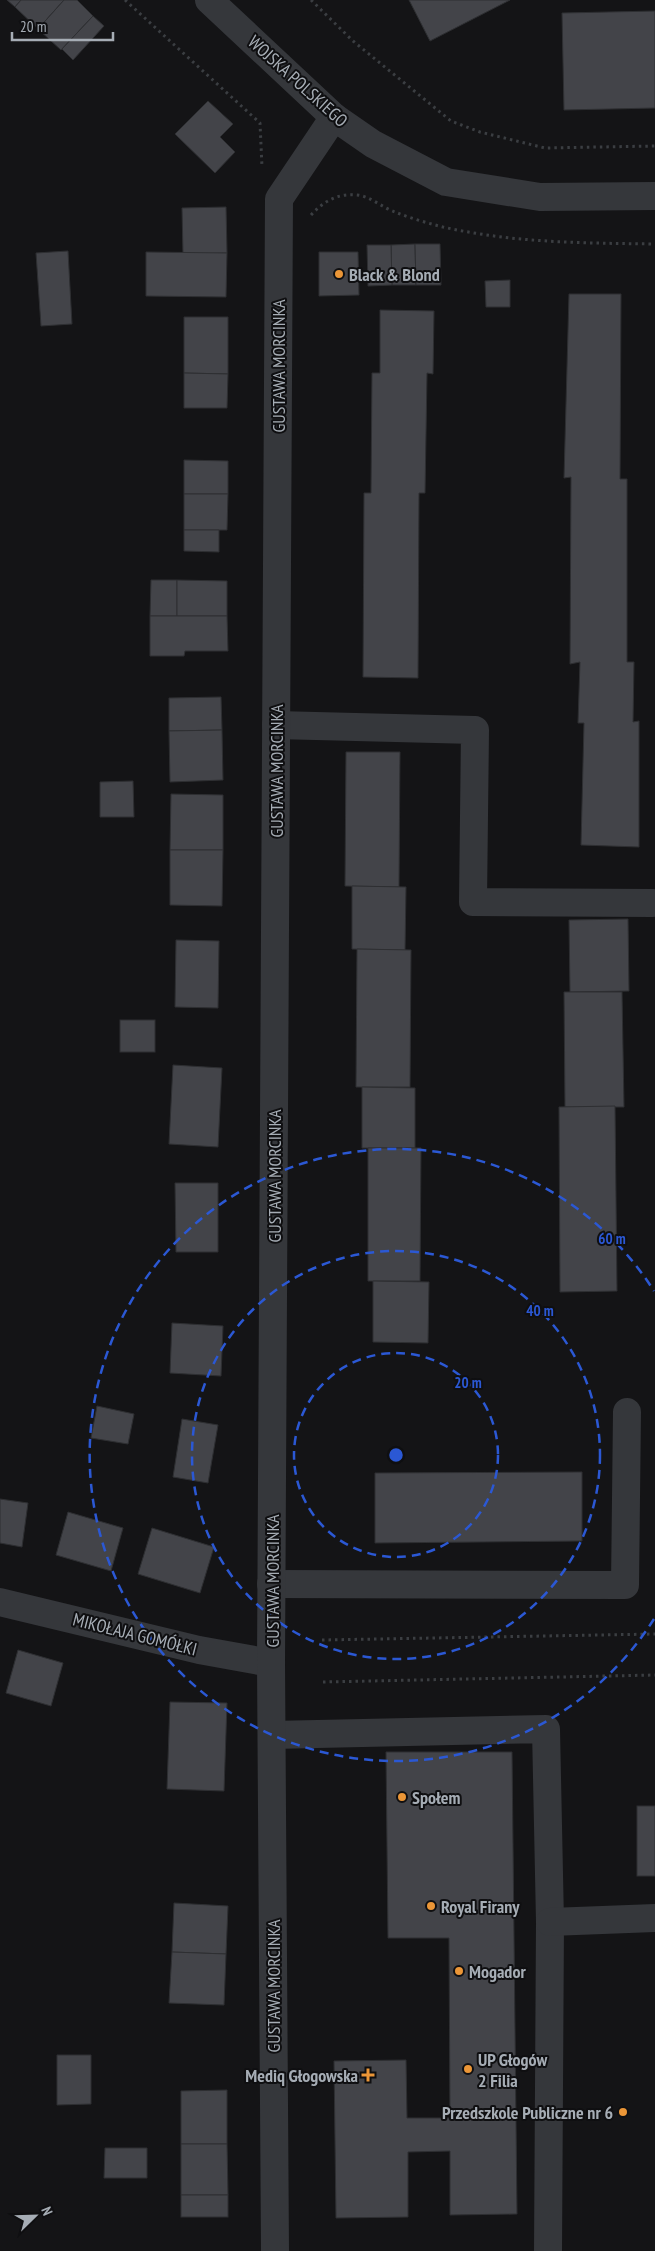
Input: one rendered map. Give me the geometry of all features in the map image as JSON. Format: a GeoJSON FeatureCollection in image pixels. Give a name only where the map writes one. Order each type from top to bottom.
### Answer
{"type":"FeatureCollection","features":[{"type":"Feature","properties":{"kind":"street","name":"WOJSKA POLSKIEGO"},"geometry":{"type":"LineString","coordinates":[[209,0],[334,117],[373,144],[446,182],[540,197],[655,196]]}},
{"type":"Feature","properties":{"kind":"street","name":"GUSTAWA MORCINKA"},"geometry":{"type":"LineString","coordinates":[[275,2251],[271,1663],[279,199],[334,117]]}},
{"type":"Feature","properties":{"kind":"street"},"geometry":{"type":"LineString","coordinates":[[276,725],[475,730],[474,902],[653,904]]}},
{"type":"Feature","properties":{"kind":"street"},"geometry":{"type":"LineString","coordinates":[[272,1584],[321,1586],[625,1584],[627,1412]]}},
{"type":"Feature","properties":{"kind":"street","name":"MIKOŁAJA GOMÓŁKI"},"geometry":{"type":"LineString","coordinates":[[0,1602],[199,1650],[271,1663]]}},
{"type":"Feature","properties":{"kind":"street"},"geometry":{"type":"LineString","coordinates":[[272,1735],[546,1729],[550,1922],[548,2251]]}},
{"type":"Feature","properties":{"kind":"street"},"geometry":{"type":"LineString","coordinates":[[550,1922],[655,1918]]}},
{"type":"Feature","properties":{"kind":"path"},"geometry":{"type":"LineString","coordinates":[[311,0],[353,41],[451,121],[480,132],[545,148],[655,146]]}},
{"type":"Feature","properties":{"kind":"path"},"geometry":{"type":"LineString","coordinates":[[322,1640],[655,1634]]}},
{"type":"Feature","properties":{"kind":"path"},"geometry":{"type":"LineString","coordinates":[[322,1682],[655,1675]]}},
{"type":"Feature","properties":{"kind":"building"},"geometry":{"type":"Polygon","coordinates":[[[7,0],[21,0],[15,7],[7,0]]]}},
{"type":"Feature","properties":{"kind":"building"},"geometry":{"type":"Polygon","coordinates":[[[21,0],[64,0],[38,29],[15,7],[21,0]]]}},
{"type":"Feature","properties":{"kind":"building"},"geometry":{"type":"Polygon","coordinates":[[[64,0],[77,0],[93,16],[61,50],[38,29],[64,0]]]}},
{"type":"Feature","properties":{"kind":"building"},"geometry":{"type":"Polygon","coordinates":[[[409,0],[510,0],[430,41],[409,0]]]}},
{"type":"Feature","properties":{"kind":"building"},"geometry":{"type":"Polygon","coordinates":[[[655,11],[655,108],[564,110],[562,13],[655,11]]]}},
{"type":"Feature","properties":{"kind":"building"},"geometry":{"type":"Polygon","coordinates":[[[93,16],[104,26],[73,60],[62,49],[93,16]]]}},
{"type":"Feature","properties":{"kind":"building"},"geometry":{"type":"Polygon","coordinates":[[[208,101],[233,124],[220,137],[235,152],[215,173],[175,134],[208,101]]]}},
{"type":"Feature","properties":{"kind":"building"},"geometry":{"type":"Polygon","coordinates":[[[226,207],[227,253],[183,254],[182,208],[226,207]]]}},
{"type":"Feature","properties":{"kind":"building"},"geometry":{"type":"Polygon","coordinates":[[[415,244],[416,285],[392,285],[391,245],[415,244]]]}},
{"type":"Feature","properties":{"kind":"building"},"geometry":{"type":"Polygon","coordinates":[[[415,244],[440,244],[441,285],[416,285],[415,244]]]}},
{"type":"Feature","properties":{"kind":"building"},"geometry":{"type":"Polygon","coordinates":[[[367,245],[391,245],[392,285],[368,286],[367,245]]]}},
{"type":"Feature","properties":{"kind":"building"},"geometry":{"type":"Polygon","coordinates":[[[68,251],[72,324],[41,326],[36,253],[68,251]]]}},
{"type":"Feature","properties":{"kind":"building"},"geometry":{"type":"Polygon","coordinates":[[[146,252],[227,253],[226,297],[146,296],[146,252]]]}},
{"type":"Feature","properties":{"kind":"building","name":"Black & Blond"},"geometry":{"type":"Polygon","coordinates":[[[319,252],[358,252],[359,295],[319,296],[319,252]]]}},
{"type":"Feature","properties":{"kind":"building"},"geometry":{"type":"Polygon","coordinates":[[[510,280],[510,307],[486,307],[485,281],[510,280]]]}},
{"type":"Feature","properties":{"kind":"building"},"geometry":{"type":"Polygon","coordinates":[[[569,294],[621,294],[620,479],[627,479],[627,662],[634,662],[633,722],[639,721],[639,847],[581,845],[584,723],[578,723],[580,662],[570,664],[571,477],[564,478],[569,294]]]}},
{"type":"Feature","properties":{"kind":"building"},"geometry":{"type":"Polygon","coordinates":[[[380,310],[434,311],[433,374],[427,373],[425,493],[419,493],[418,678],[363,677],[364,493],[371,493],[372,373],[380,373],[380,310]]]}},
{"type":"Feature","properties":{"kind":"building"},"geometry":{"type":"Polygon","coordinates":[[[184,317],[228,317],[228,374],[184,373],[184,317]]]}},
{"type":"Feature","properties":{"kind":"building"},"geometry":{"type":"Polygon","coordinates":[[[184,373],[228,374],[227,408],[184,408],[184,373]]]}},
{"type":"Feature","properties":{"kind":"building"},"geometry":{"type":"Polygon","coordinates":[[[184,460],[228,461],[228,494],[184,494],[184,460]]]}},
{"type":"Feature","properties":{"kind":"building"},"geometry":{"type":"Polygon","coordinates":[[[184,494],[228,494],[227,530],[184,530],[184,494]]]}},
{"type":"Feature","properties":{"kind":"building"},"geometry":{"type":"Polygon","coordinates":[[[184,530],[219,530],[219,552],[184,551],[184,530]]]}},
{"type":"Feature","properties":{"kind":"building"},"geometry":{"type":"Polygon","coordinates":[[[151,580],[177,580],[177,616],[150,616],[151,580]]]}},
{"type":"Feature","properties":{"kind":"building"},"geometry":{"type":"Polygon","coordinates":[[[177,580],[227,581],[227,616],[177,616],[177,580]]]}},
{"type":"Feature","properties":{"kind":"building"},"geometry":{"type":"Polygon","coordinates":[[[150,616],[227,616],[228,651],[185,651],[184,656],[150,656],[150,616]]]}},
{"type":"Feature","properties":{"kind":"building"},"geometry":{"type":"Polygon","coordinates":[[[221,697],[222,730],[169,731],[169,698],[221,697]]]}},
{"type":"Feature","properties":{"kind":"building"},"geometry":{"type":"Polygon","coordinates":[[[222,730],[223,780],[170,782],[169,731],[222,730]]]}},
{"type":"Feature","properties":{"kind":"building"},"geometry":{"type":"Polygon","coordinates":[[[346,752],[400,752],[399,887],[345,886],[346,752]]]}},
{"type":"Feature","properties":{"kind":"building"},"geometry":{"type":"Polygon","coordinates":[[[133,781],[134,817],[100,817],[100,782],[133,781]]]}},
{"type":"Feature","properties":{"kind":"building"},"geometry":{"type":"Polygon","coordinates":[[[171,794],[223,795],[223,850],[170,850],[171,794]]]}},
{"type":"Feature","properties":{"kind":"building"},"geometry":{"type":"Polygon","coordinates":[[[170,850],[223,850],[222,906],[170,905],[170,850]]]}},
{"type":"Feature","properties":{"kind":"building"},"geometry":{"type":"Polygon","coordinates":[[[352,886],[406,887],[405,950],[352,949],[352,886]]]}},
{"type":"Feature","properties":{"kind":"building"},"geometry":{"type":"Polygon","coordinates":[[[628,919],[629,991],[570,992],[569,920],[628,919]]]}},
{"type":"Feature","properties":{"kind":"building"},"geometry":{"type":"Polygon","coordinates":[[[176,940],[219,941],[218,1008],[175,1007],[176,940]]]}},
{"type":"Feature","properties":{"kind":"building"},"geometry":{"type":"Polygon","coordinates":[[[357,949],[411,950],[410,1087],[356,1087],[357,949]]]}},
{"type":"Feature","properties":{"kind":"building"},"geometry":{"type":"Polygon","coordinates":[[[564,992],[622,992],[624,1107],[565,1107],[564,992]]]}},
{"type":"Feature","properties":{"kind":"building"},"geometry":{"type":"Polygon","coordinates":[[[120,1020],[155,1020],[155,1052],[120,1052],[120,1020]]]}},
{"type":"Feature","properties":{"kind":"building"},"geometry":{"type":"Polygon","coordinates":[[[173,1065],[222,1068],[218,1147],[169,1144],[173,1065]]]}},
{"type":"Feature","properties":{"kind":"building"},"geometry":{"type":"Polygon","coordinates":[[[362,1087],[415,1088],[415,1148],[362,1148],[362,1087]]]}},
{"type":"Feature","properties":{"kind":"building"},"geometry":{"type":"Polygon","coordinates":[[[615,1106],[617,1291],[560,1292],[559,1107],[615,1106]]]}},
{"type":"Feature","properties":{"kind":"building"},"geometry":{"type":"Polygon","coordinates":[[[368,1148],[421,1148],[420,1281],[368,1281],[368,1148]]]}},
{"type":"Feature","properties":{"kind":"building"},"geometry":{"type":"Polygon","coordinates":[[[175,1183],[218,1183],[218,1252],[176,1252],[175,1183]]]}},
{"type":"Feature","properties":{"kind":"building"},"geometry":{"type":"Polygon","coordinates":[[[373,1281],[429,1282],[428,1343],[373,1342],[373,1281]]]}},
{"type":"Feature","properties":{"kind":"building"},"geometry":{"type":"Polygon","coordinates":[[[172,1323],[223,1326],[221,1376],[170,1373],[172,1323]]]}},
{"type":"Feature","properties":{"kind":"building"},"geometry":{"type":"Polygon","coordinates":[[[97,1406],[134,1414],[128,1444],[91,1438],[97,1406]]]}},
{"type":"Feature","properties":{"kind":"building"},"geometry":{"type":"Polygon","coordinates":[[[182,1419],[218,1425],[208,1483],[173,1477],[182,1419]]]}},
{"type":"Feature","properties":{"kind":"building"},"geometry":{"type":"Polygon","coordinates":[[[582,1472],[582,1541],[375,1543],[375,1473],[582,1472]]]}},
{"type":"Feature","properties":{"kind":"building"},"geometry":{"type":"Polygon","coordinates":[[[0,1499],[28,1503],[22,1547],[0,1543],[0,1499]]]}},
{"type":"Feature","properties":{"kind":"building"},"geometry":{"type":"Polygon","coordinates":[[[68,1512],[123,1528],[111,1571],[56,1555],[68,1512]]]}},
{"type":"Feature","properties":{"kind":"building"},"geometry":{"type":"Polygon","coordinates":[[[152,1528],[214,1547],[200,1593],[138,1574],[152,1528]]]}},
{"type":"Feature","properties":{"kind":"building"},"geometry":{"type":"Polygon","coordinates":[[[18,1650],[63,1663],[51,1706],[6,1693],[18,1650]]]}},
{"type":"Feature","properties":{"kind":"building"},"geometry":{"type":"Polygon","coordinates":[[[170,1702],[227,1703],[224,1791],[167,1789],[170,1702]]]}},
{"type":"Feature","properties":{"kind":"building"},"geometry":{"type":"Polygon","coordinates":[[[386,1752],[512,1752],[517,2214],[450,2215],[450,2151],[408,2152],[408,2217],[336,2218],[334,2061],[406,2060],[407,2118],[450,2118],[449,1938],[388,1938],[386,1752]]]}},
{"type":"Feature","properties":{"kind":"building"},"geometry":{"type":"Polygon","coordinates":[[[637,1806],[655,1806],[655,1876],[637,1876],[637,1806]]]}},
{"type":"Feature","properties":{"kind":"building"},"geometry":{"type":"Polygon","coordinates":[[[174,1903],[228,1906],[226,1954],[172,1952],[174,1903]]]}},
{"type":"Feature","properties":{"kind":"building"},"geometry":{"type":"Polygon","coordinates":[[[172,1952],[226,1954],[224,2005],[169,2003],[172,1952]]]}},
{"type":"Feature","properties":{"kind":"building"},"geometry":{"type":"Polygon","coordinates":[[[57,2055],[91,2055],[91,2104],[57,2105],[57,2055]]]}},
{"type":"Feature","properties":{"kind":"building"},"geometry":{"type":"Polygon","coordinates":[[[227,2090],[227,2144],[181,2144],[181,2091],[227,2090]]]}},
{"type":"Feature","properties":{"kind":"building"},"geometry":{"type":"Polygon","coordinates":[[[181,2144],[227,2144],[228,2195],[181,2195],[181,2144]]]}},
{"type":"Feature","properties":{"kind":"building"},"geometry":{"type":"Polygon","coordinates":[[[105,2148],[147,2148],[147,2178],[104,2178],[105,2148]]]}},
{"type":"Feature","properties":{"kind":"building"},"geometry":{"type":"Polygon","coordinates":[[[181,2195],[228,2195],[228,2217],[181,2217],[181,2195]]]}},
{"type":"Feature","properties":{"kind":"place","name":"Black & Blond"},"geometry":{"type":"Point","coordinates":[339,274]}},
{"type":"Feature","properties":{"kind":"place","name":"Społem"},"geometry":{"type":"Point","coordinates":[402,1797]}},
{"type":"Feature","properties":{"kind":"place","name":"Royal Firany"},"geometry":{"type":"Point","coordinates":[431,1906]}},
{"type":"Feature","properties":{"kind":"place","name":"Mogador"},"geometry":{"type":"Point","coordinates":[459,1971]}},
{"type":"Feature","properties":{"kind":"place","name":"UP Głogów 2 Filia"},"geometry":{"type":"Point","coordinates":[468,2069]}},
{"type":"Feature","properties":{"kind":"place","name":"Mediq Głogowska"},"geometry":{"type":"Point","coordinates":[368,2075]}},
{"type":"Feature","properties":{"kind":"place","name":"Przedszkole Publiczne nr 6"},"geometry":{"type":"Point","coordinates":[623,2112]}}]}
